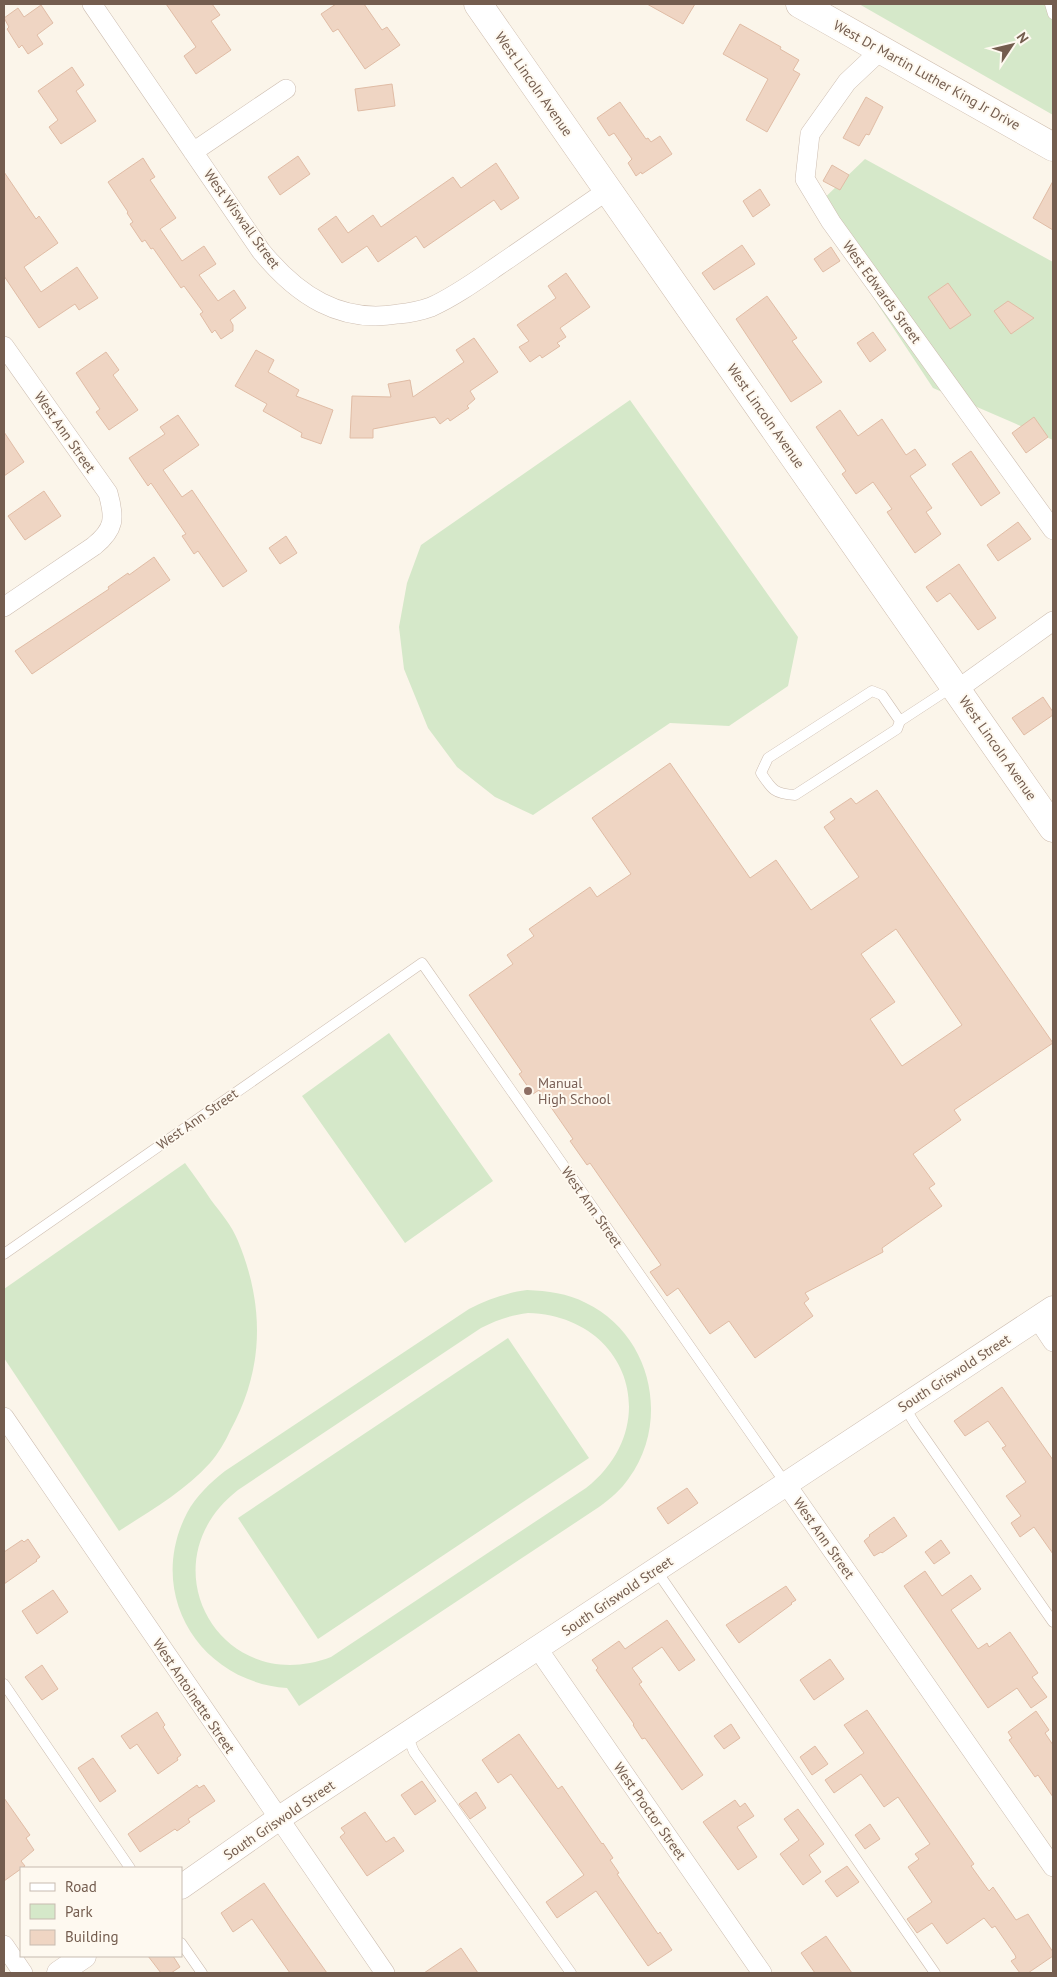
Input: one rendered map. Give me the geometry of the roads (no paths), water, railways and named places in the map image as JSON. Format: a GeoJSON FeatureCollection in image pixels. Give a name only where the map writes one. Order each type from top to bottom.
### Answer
{"type":"FeatureCollection","features":[{"type":"Feature","properties":{"kind":"main road","name":"West Lincoln Avenue"},"geometry":{"type":"LineString","coordinates":[[478,4],[1053,828]]}},
{"type":"Feature","properties":{"kind":"main road","name":"West Dr Martin Luther King Jr Drive"},"geometry":{"type":"LineString","coordinates":[[800,4],[881,50],[1052,141]]}},
{"type":"Feature","properties":{"kind":"street","name":"West Wiswall Street"},"geometry":{"type":"LineString","coordinates":[[92,4],[254,242],[282,274],[311,297],[339,311],[366,317],[385,317],[432,306],[476,280],[608,190]]}},
{"type":"Feature","properties":{"kind":"street","name":"West Edwards Street"},"geometry":{"type":"LineString","coordinates":[[881,50],[847,82],[810,134],[805,179],[831,222],[1053,530]]}},
{"type":"Feature","properties":{"kind":"street"},"geometry":{"type":"LineString","coordinates":[[193,152],[286,89]]}},
{"type":"Feature","properties":{"kind":"street","name":"West Ann Street"},"geometry":{"type":"LineString","coordinates":[[4,346],[108,493],[112,508],[112,524],[106,536],[4,607]]}},
{"type":"Feature","properties":{"kind":"street"},"geometry":{"type":"LineString","coordinates":[[956,687],[1053,622]]}},
{"type":"Feature","properties":{"kind":"street"},"geometry":{"type":"LineString","coordinates":[[1045,1313],[1053,1342]]}},
{"type":"Feature","properties":{"kind":"street","name":"South Griswold Street"},"geometry":{"type":"LineString","coordinates":[[182,1886],[278,1819],[1045,1313]]}},
{"type":"Feature","properties":{"kind":"street","name":"West Antoinette Street"},"geometry":{"type":"LineString","coordinates":[[4,1417],[385,1973]]}},
{"type":"Feature","properties":{"kind":"street","name":"West Ann Street"},"geometry":{"type":"LineString","coordinates":[[786,1484],[1053,1867]]}},
{"type":"Feature","properties":{"kind":"street","name":"West Proctor Street"},"geometry":{"type":"LineString","coordinates":[[538,1649],[762,1973]]}},
{"type":"Feature","properties":{"kind":"street"},"geometry":{"type":"LineString","coordinates":[[4,1945],[23,1973]]}},
{"type":"Feature","properties":{"kind":"street"},"geometry":{"type":"LineString","coordinates":[[59,1973],[83,1957]]}},
{"type":"Feature","properties":{"kind":"lane"},"geometry":{"type":"LineString","coordinates":[[1050,4],[1053,14]]}},
{"type":"Feature","properties":{"kind":"lane"},"geometry":{"type":"LineString","coordinates":[[900,721],[882,695],[872,691],[768,758],[761,773],[770,787],[780,794],[795,795],[898,729],[900,721],[956,687]]}},
{"type":"Feature","properties":{"kind":"lane","name":"West Ann Street"},"geometry":{"type":"LineString","coordinates":[[4,1254],[422,963],[786,1484]]}},
{"type":"Feature","properties":{"kind":"lane"},"geometry":{"type":"LineString","coordinates":[[904,1406],[1053,1622]]}},
{"type":"Feature","properties":{"kind":"lane"},"geometry":{"type":"LineString","coordinates":[[656,1570],[935,1973]]}},
{"type":"Feature","properties":{"kind":"lane"},"geometry":{"type":"LineString","coordinates":[[4,1684],[129,1867]]}},
{"type":"Feature","properties":{"kind":"lane"},"geometry":{"type":"LineString","coordinates":[[407,1734],[414,1752],[571,1973]]}},
{"type":"Feature","properties":{"kind":"lane"},"geometry":{"type":"LineString","coordinates":[[182,1944],[202,1973]]}},
{"type":"Feature","properties":{"kind":"place","name":"Manual High School"},"geometry":{"type":"Point","coordinates":[528,1091]}}]}
